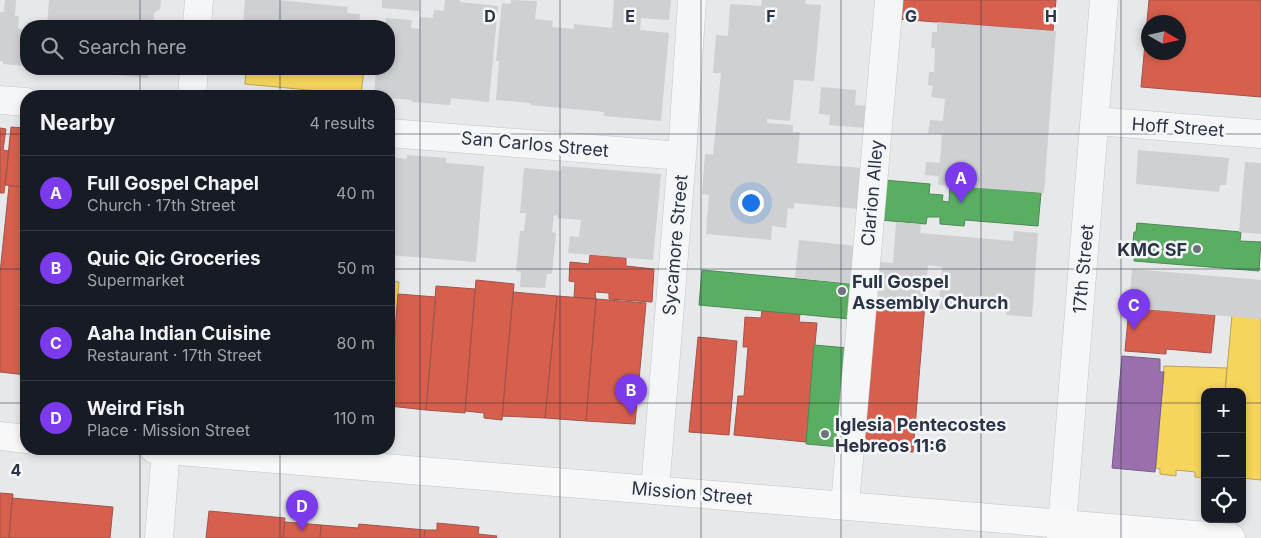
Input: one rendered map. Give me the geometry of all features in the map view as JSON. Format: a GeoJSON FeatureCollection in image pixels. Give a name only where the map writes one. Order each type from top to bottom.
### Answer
{"type":"FeatureCollection","features":[{"type":"Feature","properties":{"kind":"main road"},"geometry":{"type":"LineString","coordinates":[[0,436],[20,438]]}},
{"type":"Feature","properties":{"kind":"main road","name":"Mission Street"},"geometry":{"type":"LineString","coordinates":[[234,455],[845,505],[1062,532],[1231,538]]}},
{"type":"Feature","properties":{"kind":"street"},"geometry":{"type":"LineString","coordinates":[[197,20],[199,0]]}},
{"type":"Feature","properties":{"kind":"street","name":"Sycamore Street"},"geometry":{"type":"LineString","coordinates":[[655,490],[682,156],[692,0]]}},
{"type":"Feature","properties":{"kind":"street","name":"Clarion Alley"},"geometry":{"type":"LineString","coordinates":[[845,505],[889,0]]}},
{"type":"Feature","properties":{"kind":"street","name":"17th Street"},"geometry":{"type":"LineString","coordinates":[[1062,532],[1104,0]]}},
{"type":"Feature","properties":{"kind":"street"},"geometry":{"type":"LineString","coordinates":[[192,90],[194,75]]}},
{"type":"Feature","properties":{"kind":"street"},"geometry":{"type":"LineString","coordinates":[[0,100],[20,102]]}},
{"type":"Feature","properties":{"kind":"street","name":"Hoff Street"},"geometry":{"type":"LineString","coordinates":[[1095,120],[1261,134]]}},
{"type":"Feature","properties":{"kind":"street","name":"San Carlos Street"},"geometry":{"type":"LineString","coordinates":[[395,133],[682,156]]}},
{"type":"Feature","properties":{"kind":"street"},"geometry":{"type":"LineString","coordinates":[[159,538],[162,455]]}},
{"type":"Feature","properties":{"kind":"building: Homes"},"geometry":{"type":"Polygon","coordinates":[[[246,75],[363,75],[362,90],[308,90],[245,84],[246,75]]]}},
{"type":"Feature","properties":{"kind":"building: Homes"},"geometry":{"type":"Polygon","coordinates":[[[395,282],[399,282],[395,330],[395,282]]]}},
{"type":"Feature","properties":{"kind":"building: Homes"},"geometry":{"type":"Polygon","coordinates":[[[1232,315],[1261,318],[1261,480],[1246,478],[1246,388],[1225,388],[1232,315]]]}},
{"type":"Feature","properties":{"kind":"building: Homes"},"geometry":{"type":"Polygon","coordinates":[[[1164,366],[1227,368],[1225,388],[1201,388],[1201,478],[1195,477],[1195,472],[1176,470],[1176,476],[1160,474],[1160,469],[1156,468],[1164,366]]]}},
{"type":"Feature","properties":{"kind":"building: Shops"},"geometry":{"type":"Polygon","coordinates":[[[899,0],[1056,0],[1053,31],[897,19],[899,0]]]}},
{"type":"Feature","properties":{"kind":"building: Shops"},"geometry":{"type":"Polygon","coordinates":[[[1149,0],[1261,0],[1261,97],[1141,87],[1143,60],[1186,60],[1186,15],[1148,15],[1149,0]]]}},
{"type":"Feature","properties":{"kind":"building: Shops"},"geometry":{"type":"Polygon","coordinates":[[[11,127],[20,128],[20,186],[5,185],[11,127]]]}},
{"type":"Feature","properties":{"kind":"building: Shops"},"geometry":{"type":"Polygon","coordinates":[[[0,128],[6,129],[3,150],[9,151],[4,193],[0,193],[0,128]]]}},
{"type":"Feature","properties":{"kind":"building: Shops"},"geometry":{"type":"Polygon","coordinates":[[[9,186],[20,187],[20,374],[0,372],[0,273],[9,186]]]}},
{"type":"Feature","properties":{"kind":"building: Shops"},"geometry":{"type":"Polygon","coordinates":[[[590,255],[626,258],[626,266],[654,269],[652,302],[609,299],[609,293],[595,292],[596,299],[574,297],[575,282],[569,281],[570,262],[589,264],[590,255]]]}},
{"type":"Feature","properties":{"kind":"building: Shops"},"geometry":{"type":"Polygon","coordinates":[[[476,280],[514,284],[502,420],[484,418],[484,413],[465,411],[476,280]]]}},
{"type":"Feature","properties":{"kind":"building: Shops"},"geometry":{"type":"Polygon","coordinates":[[[436,286],[475,289],[465,413],[426,410],[436,286]]]}},
{"type":"Feature","properties":{"kind":"building: Shops"},"geometry":{"type":"Polygon","coordinates":[[[513,292],[557,296],[545,418],[502,416],[513,292]]]}},
{"type":"Feature","properties":{"kind":"building: Shops"},"geometry":{"type":"Polygon","coordinates":[[[398,294],[436,297],[426,410],[395,407],[395,331],[398,294]]]}},
{"type":"Feature","properties":{"kind":"building: Shops"},"geometry":{"type":"Polygon","coordinates":[[[557,296],[596,299],[586,421],[545,418],[557,296]]]}},
{"type":"Feature","properties":{"kind":"building: Shops"},"geometry":{"type":"Polygon","coordinates":[[[596,299],[646,303],[635,424],[586,421],[596,299]]]}},
{"type":"Feature","properties":{"kind":"building: Shops"},"geometry":{"type":"Polygon","coordinates":[[[873,299],[925,303],[913,452],[861,448],[873,299]]]}},
{"type":"Feature","properties":{"kind":"building: Shops"},"geometry":{"type":"Polygon","coordinates":[[[1129,308],[1215,315],[1211,353],[1166,349],[1166,354],[1125,351],[1129,308]]]}},
{"type":"Feature","properties":{"kind":"building: Shops"},"geometry":{"type":"Polygon","coordinates":[[[762,310],[800,314],[799,322],[817,323],[806,442],[734,435],[738,396],[744,396],[748,347],[743,347],[745,317],[761,318],[762,310]]]}},
{"type":"Feature","properties":{"kind":"building: Shops"},"geometry":{"type":"Polygon","coordinates":[[[698,337],[737,341],[729,435],[689,432],[698,337]]]}},
{"type":"Feature","properties":{"kind":"building: Shops"},"geometry":{"type":"Polygon","coordinates":[[[0,493],[13,494],[9,538],[0,538],[0,493]]]}},
{"type":"Feature","properties":{"kind":"building: Shops"},"geometry":{"type":"Polygon","coordinates":[[[12,498],[113,507],[110,538],[9,538],[12,498]]]}},
{"type":"Feature","properties":{"kind":"building: Shops"},"geometry":{"type":"Polygon","coordinates":[[[209,511],[285,518],[283,538],[206,538],[209,511]]]}},
{"type":"Feature","properties":{"kind":"building: Shops"},"geometry":{"type":"Polygon","coordinates":[[[285,522],[321,525],[320,538],[283,538],[285,522]]]}},
{"type":"Feature","properties":{"kind":"building: Shops"},"geometry":{"type":"Polygon","coordinates":[[[437,523],[479,527],[478,534],[497,536],[496,538],[424,538],[425,530],[437,530],[437,523]]]}},
{"type":"Feature","properties":{"kind":"building: Shops"},"geometry":{"type":"Polygon","coordinates":[[[359,524],[425,530],[424,538],[320,538],[321,525],[358,528],[359,524]]]}},
{"type":"Feature","properties":{"kind":"building: Offices"},"geometry":{"type":"Polygon","coordinates":[[[1122,356],[1160,359],[1160,372],[1164,372],[1155,472],[1112,468],[1122,356]]]}},
{"type":"Feature","properties":{"kind":"building: Public"},"geometry":{"type":"Polygon","coordinates":[[[884,180],[930,184],[929,194],[943,195],[942,201],[949,202],[950,185],[1041,193],[1038,226],[965,220],[964,226],[940,224],[940,217],[927,217],[926,224],[880,220],[884,180]]]}},
{"type":"Feature","properties":{"kind":"building: Public","name":"KMC SF"},"geometry":{"type":"Polygon","coordinates":[[[1137,223],[1241,232],[1240,241],[1261,242],[1259,271],[1134,261],[1135,252],[1132,252],[1137,223]]]}},
{"type":"Feature","properties":{"kind":"building: Public"},"geometry":{"type":"Polygon","coordinates":[[[702,270],[853,284],[850,319],[699,305],[702,270]]]}},
{"type":"Feature","properties":{"kind":"building: Public"},"geometry":{"type":"Polygon","coordinates":[[[814,345],[848,348],[840,447],[806,444],[814,345]]]}},
{"type":"Feature","properties":{"kind":"building: Other"},"geometry":{"type":"Polygon","coordinates":[[[5,0],[16,0],[15,16],[19,16],[18,29],[20,29],[20,65],[3,64],[3,61],[0,61],[0,12],[4,12],[5,0]]]}},
{"type":"Feature","properties":{"kind":"building: Other"},"geometry":{"type":"Polygon","coordinates":[[[49,0],[161,0],[160,9],[154,13],[153,20],[47,20],[49,0]]]}},
{"type":"Feature","properties":{"kind":"building: Other"},"geometry":{"type":"Polygon","coordinates":[[[245,0],[278,0],[348,7],[347,13],[360,14],[360,20],[243,20],[245,0]]]}},
{"type":"Feature","properties":{"kind":"building: Other"},"geometry":{"type":"Polygon","coordinates":[[[382,0],[419,0],[419,11],[382,8],[382,0]]]}},
{"type":"Feature","properties":{"kind":"building: Other"},"geometry":{"type":"Polygon","coordinates":[[[445,0],[460,0],[460,2],[498,6],[489,102],[451,98],[450,105],[412,102],[412,100],[395,99],[395,90],[374,90],[376,75],[395,75],[395,20],[386,20],[386,18],[412,20],[411,28],[419,29],[420,17],[433,18],[434,10],[444,11],[445,0]]]}},
{"type":"Feature","properties":{"kind":"building: Other"},"geometry":{"type":"Polygon","coordinates":[[[511,0],[537,1],[535,19],[553,21],[552,27],[574,29],[574,24],[612,28],[614,0],[671,0],[669,20],[641,18],[640,30],[669,33],[661,121],[604,116],[604,112],[496,100],[499,61],[496,61],[502,3],[511,4],[511,0]]]}},
{"type":"Feature","properties":{"kind":"building: Other"},"geometry":{"type":"Polygon","coordinates":[[[762,0],[806,0],[805,4],[821,5],[814,81],[794,80],[790,121],[767,119],[767,123],[793,125],[793,132],[800,132],[797,163],[862,168],[859,209],[794,203],[794,209],[788,208],[786,228],[772,226],[771,240],[706,234],[709,195],[702,194],[705,154],[713,155],[721,73],[713,73],[716,35],[728,36],[730,4],[761,6],[762,0]]]}},
{"type":"Feature","properties":{"kind":"building: Other"},"geometry":{"type":"Polygon","coordinates":[[[937,22],[1056,31],[1044,193],[938,185],[939,176],[925,175],[926,162],[940,163],[942,134],[928,133],[930,120],[943,121],[945,99],[931,97],[933,86],[928,85],[929,72],[934,72],[935,48],[931,48],[932,32],[937,32],[937,22]]]}},
{"type":"Feature","properties":{"kind":"building: Other"},"geometry":{"type":"Polygon","coordinates":[[[118,75],[148,75],[148,78],[118,75]]]}},
{"type":"Feature","properties":{"kind":"building: Other"},"geometry":{"type":"Polygon","coordinates":[[[821,87],[856,90],[855,105],[868,106],[866,128],[829,125],[830,115],[819,114],[821,87]]]}},
{"type":"Feature","properties":{"kind":"building: Other"},"geometry":{"type":"Polygon","coordinates":[[[1138,150],[1229,158],[1226,185],[1220,185],[1219,192],[1136,184],[1138,150]]]}},
{"type":"Feature","properties":{"kind":"building: Other"},"geometry":{"type":"Polygon","coordinates":[[[407,155],[446,158],[446,163],[484,166],[476,262],[395,255],[395,158],[407,159],[407,155]]]}},
{"type":"Feature","properties":{"kind":"building: Other"},"geometry":{"type":"Polygon","coordinates":[[[1245,162],[1261,163],[1261,234],[1239,232],[1245,162]]]}},
{"type":"Feature","properties":{"kind":"building: Other"},"geometry":{"type":"Polygon","coordinates":[[[562,166],[661,174],[653,260],[568,253],[570,236],[579,237],[581,220],[557,218],[558,216],[554,215],[552,232],[556,233],[552,274],[547,274],[545,288],[520,287],[521,272],[516,271],[520,231],[524,231],[526,213],[520,213],[524,168],[561,171],[562,166]]]}},
{"type":"Feature","properties":{"kind":"building: Other"},"geometry":{"type":"Polygon","coordinates":[[[896,222],[921,224],[920,233],[1013,241],[1014,231],[1038,233],[1032,317],[1006,315],[1007,305],[969,303],[969,312],[938,309],[942,267],[928,265],[925,303],[877,299],[880,262],[893,263],[896,222]]]}},
{"type":"Feature","properties":{"kind":"building: Other"},"geometry":{"type":"Polygon","coordinates":[[[799,240],[856,246],[853,284],[795,278],[799,240]]]}},
{"type":"Feature","properties":{"kind":"building: Other"},"geometry":{"type":"Polygon","coordinates":[[[1132,269],[1261,280],[1261,319],[1129,308],[1132,269]]]}},
{"type":"Feature","properties":{"kind":"place","name":"Full Gospel Chapel"},"geometry":{"type":"Point","coordinates":[961,203]}},
{"type":"Feature","properties":{"kind":"place","name":"KMC SF"},"geometry":{"type":"Point","coordinates":[1197,249]}},
{"type":"Feature","properties":{"kind":"place","name":"Full Gospel Assembly Church"},"geometry":{"type":"Point","coordinates":[842,291]}},
{"type":"Feature","properties":{"kind":"place","name":"Aaha Indian Cuisine"},"geometry":{"type":"Point","coordinates":[1134,330]}},
{"type":"Feature","properties":{"kind":"place","name":"Quic Qic Groceries"},"geometry":{"type":"Point","coordinates":[631,415]}},
{"type":"Feature","properties":{"kind":"place","name":"Iglesia Pentecostes Hebreos 11:6"},"geometry":{"type":"Point","coordinates":[825,434]}},
{"type":"Feature","properties":{"kind":"place","name":"Weird Fish"},"geometry":{"type":"Point","coordinates":[302,531]}}]}
